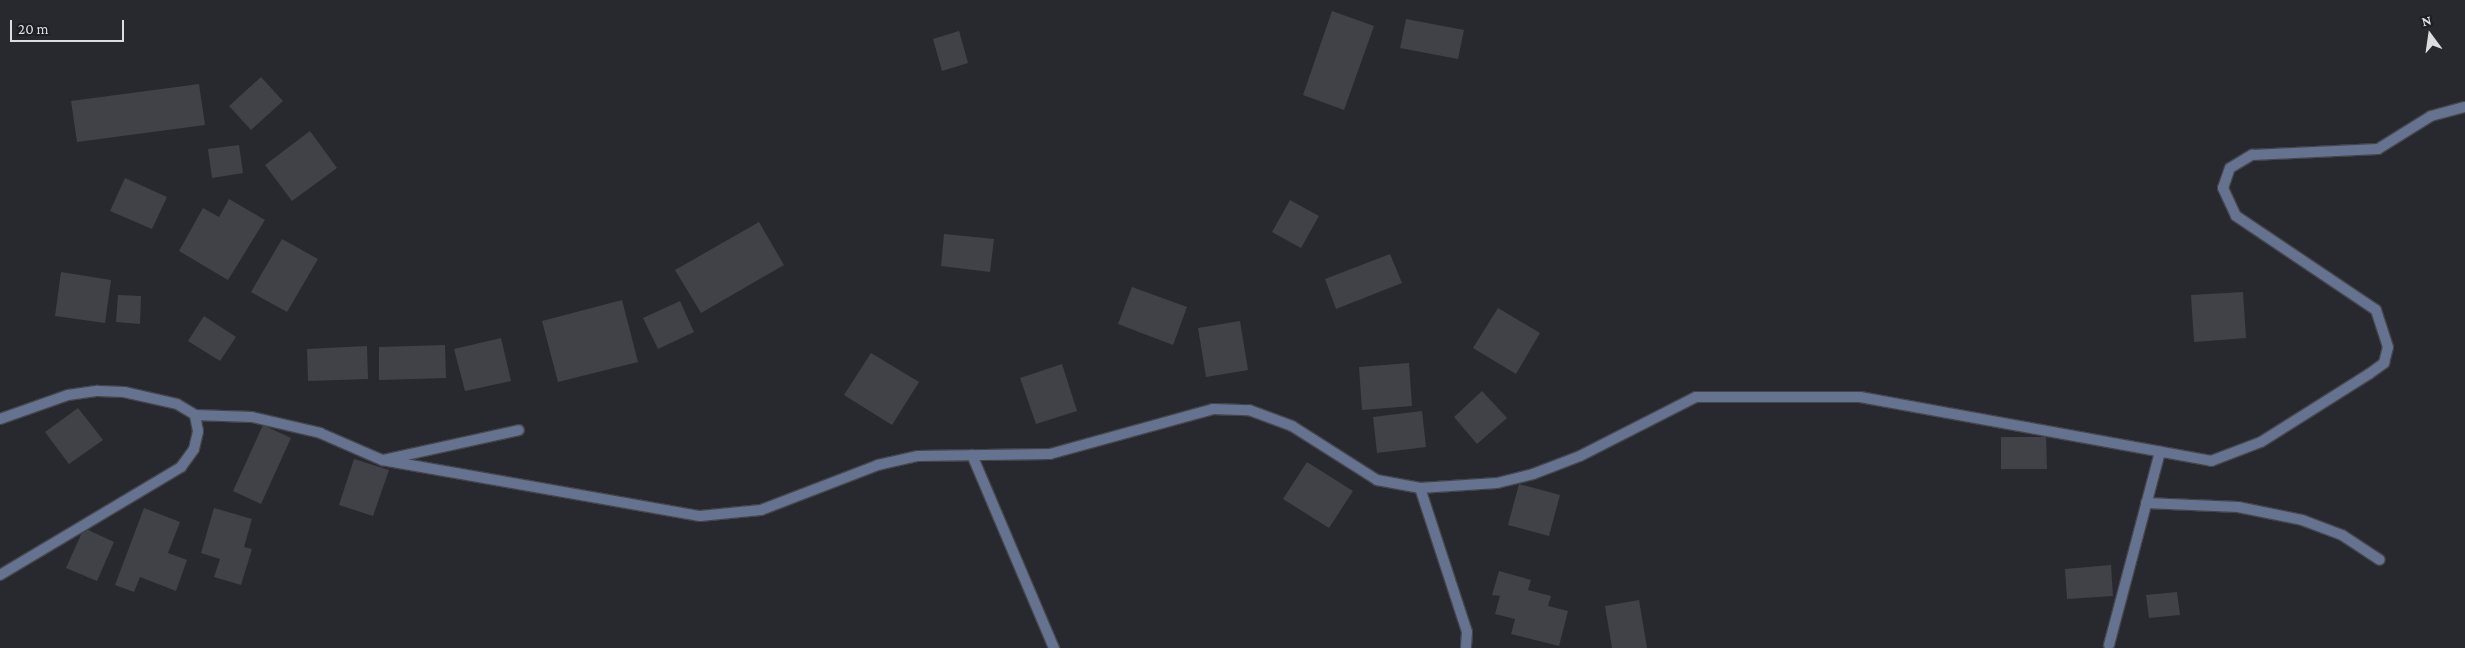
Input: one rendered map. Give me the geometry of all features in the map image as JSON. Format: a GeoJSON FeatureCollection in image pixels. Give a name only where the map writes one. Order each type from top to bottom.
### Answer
{"type":"FeatureCollection","features":[{"type":"Feature","properties":{"kind":"street"},"geometry":{"type":"LineString","coordinates":[[0,419],[68,395],[98,391],[178,404],[195,415],[252,417],[298,426],[382,460],[700,516],[761,510],[878,465],[918,456],[1050,454],[1086,448],[1185,414],[1249,410],[1292,426],[1377,480],[1420,488],[1497,483],[1533,474],[1580,456],[1696,397],[1860,397],[2211,461],[2235,454],[2369,374],[2384,363],[2388,347],[2376,310],[2236,216],[2223,188],[2230,168],[2252,155],[2378,149],[2431,116],[2465,108]]}},
{"type":"Feature","properties":{"kind":"street"},"geometry":{"type":"LineString","coordinates":[[0,575],[181,467],[194,449],[198,431],[195,415]]}},
{"type":"Feature","properties":{"kind":"street"},"geometry":{"type":"LineString","coordinates":[[382,460],[519,430]]}},
{"type":"Feature","properties":{"kind":"street"},"geometry":{"type":"LineString","coordinates":[[2109,645],[2160,452]]}},
{"type":"Feature","properties":{"kind":"street"},"geometry":{"type":"LineString","coordinates":[[972,455],[1054,648]]}},
{"type":"Feature","properties":{"kind":"street"},"geometry":{"type":"LineString","coordinates":[[1420,488],[1467,632],[1466,648]]}},
{"type":"Feature","properties":{"kind":"street"},"geometry":{"type":"LineString","coordinates":[[2146,502],[2238,507],[2302,520],[2342,535],[2380,560]]}},
{"type":"Feature","properties":{"kind":"building"},"geometry":{"type":"Polygon","coordinates":[[[1332,11],[1374,26],[1344,110],[1303,95],[1332,11]]]}},
{"type":"Feature","properties":{"kind":"building"},"geometry":{"type":"Polygon","coordinates":[[[1406,19],[1464,30],[1458,59],[1400,48],[1406,19]]]}},
{"type":"Feature","properties":{"kind":"building"},"geometry":{"type":"Polygon","coordinates":[[[959,31],[968,63],[942,71],[933,39],[959,31]]]}},
{"type":"Feature","properties":{"kind":"building"},"geometry":{"type":"Polygon","coordinates":[[[261,77],[283,101],[251,130],[229,106],[261,77]]]}},
{"type":"Feature","properties":{"kind":"building"},"geometry":{"type":"Polygon","coordinates":[[[199,84],[205,125],[77,142],[71,101],[199,84]]]}},
{"type":"Feature","properties":{"kind":"building"},"geometry":{"type":"Polygon","coordinates":[[[310,131],[337,168],[292,201],[265,165],[310,131]]]}},
{"type":"Feature","properties":{"kind":"building"},"geometry":{"type":"Polygon","coordinates":[[[239,145],[243,173],[212,178],[208,149],[239,145]]]}},
{"type":"Feature","properties":{"kind":"building"},"geometry":{"type":"Polygon","coordinates":[[[125,178],[167,197],[152,229],[110,211],[125,178]]]}},
{"type":"Feature","properties":{"kind":"building"},"geometry":{"type":"Polygon","coordinates":[[[229,199],[265,220],[228,280],[179,251],[203,208],[219,217],[229,199]]]}},
{"type":"Feature","properties":{"kind":"building"},"geometry":{"type":"Polygon","coordinates":[[[1290,200],[1319,216],[1301,248],[1272,232],[1290,200]]]}},
{"type":"Feature","properties":{"kind":"building"},"geometry":{"type":"Polygon","coordinates":[[[759,222],[784,265],[701,313],[675,270],[759,222]]]}},
{"type":"Feature","properties":{"kind":"building"},"geometry":{"type":"Polygon","coordinates":[[[944,234],[994,239],[990,272],[941,266],[944,234]]]}},
{"type":"Feature","properties":{"kind":"building"},"geometry":{"type":"Polygon","coordinates":[[[282,239],[318,259],[287,312],[251,292],[282,239]]]}},
{"type":"Feature","properties":{"kind":"building"},"geometry":{"type":"Polygon","coordinates":[[[1390,254],[1402,283],[1336,309],[1325,279],[1390,254]]]}},
{"type":"Feature","properties":{"kind":"building"},"geometry":{"type":"Polygon","coordinates":[[[61,272],[111,280],[105,323],[55,316],[61,272]]]}},
{"type":"Feature","properties":{"kind":"building"},"geometry":{"type":"Polygon","coordinates":[[[1132,287],[1187,307],[1173,345],[1118,324],[1132,287]]]}},
{"type":"Feature","properties":{"kind":"building"},"geometry":{"type":"Polygon","coordinates":[[[2243,292],[2246,338],[2194,342],[2191,295],[2243,292]]]}},
{"type":"Feature","properties":{"kind":"building"},"geometry":{"type":"Polygon","coordinates":[[[118,295],[141,296],[140,324],[116,322],[118,295]]]}},
{"type":"Feature","properties":{"kind":"building"},"geometry":{"type":"Polygon","coordinates":[[[622,300],[638,362],[558,382],[542,321],[622,300]]]}},
{"type":"Feature","properties":{"kind":"building"},"geometry":{"type":"Polygon","coordinates":[[[680,301],[694,332],[658,349],[643,318],[680,301]]]}},
{"type":"Feature","properties":{"kind":"building"},"geometry":{"type":"Polygon","coordinates":[[[1498,308],[1540,333],[1516,374],[1473,348],[1498,308]]]}},
{"type":"Feature","properties":{"kind":"building"},"geometry":{"type":"Polygon","coordinates":[[[204,316],[236,337],[220,361],[188,341],[204,316]]]}},
{"type":"Feature","properties":{"kind":"building"},"geometry":{"type":"Polygon","coordinates":[[[1240,321],[1248,370],[1206,377],[1198,328],[1240,321]]]}},
{"type":"Feature","properties":{"kind":"building"},"geometry":{"type":"Polygon","coordinates":[[[501,338],[511,381],[465,391],[454,349],[501,338]]]}},
{"type":"Feature","properties":{"kind":"building"},"geometry":{"type":"Polygon","coordinates":[[[445,345],[446,378],[379,380],[379,347],[445,345]]]}},
{"type":"Feature","properties":{"kind":"building"},"geometry":{"type":"Polygon","coordinates":[[[367,346],[368,379],[308,381],[307,349],[367,346]]]}},
{"type":"Feature","properties":{"kind":"building"},"geometry":{"type":"Polygon","coordinates":[[[871,353],[919,382],[892,425],[844,395],[871,353]]]}},
{"type":"Feature","properties":{"kind":"building"},"geometry":{"type":"Polygon","coordinates":[[[1409,363],[1412,406],[1362,410],[1359,367],[1409,363]]]}},
{"type":"Feature","properties":{"kind":"building"},"geometry":{"type":"Polygon","coordinates":[[[1062,364],[1077,411],[1036,424],[1020,378],[1062,364]]]}},
{"type":"Feature","properties":{"kind":"building"},"geometry":{"type":"Polygon","coordinates":[[[1482,391],[1507,418],[1477,444],[1454,417],[1482,391]]]}},
{"type":"Feature","properties":{"kind":"building"},"geometry":{"type":"Polygon","coordinates":[[[78,408],[103,440],[69,464],[45,432],[78,408]]]}},
{"type":"Feature","properties":{"kind":"building"},"geometry":{"type":"Polygon","coordinates":[[[1422,411],[1426,447],[1377,453],[1373,417],[1422,411]]]}},
{"type":"Feature","properties":{"kind":"building"},"geometry":{"type":"Polygon","coordinates":[[[263,425],[291,438],[261,504],[233,491],[263,425]]]}},
{"type":"Feature","properties":{"kind":"building"},"geometry":{"type":"Polygon","coordinates":[[[2001,437],[2046,437],[2047,469],[2001,469],[2001,437]]]}},
{"type":"Feature","properties":{"kind":"building"},"geometry":{"type":"Polygon","coordinates":[[[354,459],[389,470],[373,516],[339,505],[354,459]]]}},
{"type":"Feature","properties":{"kind":"building"},"geometry":{"type":"Polygon","coordinates":[[[1307,462],[1353,491],[1329,528],[1283,499],[1307,462]]]}},
{"type":"Feature","properties":{"kind":"building"},"geometry":{"type":"Polygon","coordinates":[[[1519,484],[1560,495],[1549,536],[1508,525],[1519,484]]]}},
{"type":"Feature","properties":{"kind":"building"},"geometry":{"type":"Polygon","coordinates":[[[144,508],[180,522],[168,553],[187,560],[176,591],[140,577],[134,592],[115,585],[144,508]]]}},
{"type":"Feature","properties":{"kind":"building"},"geometry":{"type":"Polygon","coordinates":[[[214,508],[252,519],[244,547],[252,549],[241,585],[214,577],[220,559],[201,553],[214,508]]]}},
{"type":"Feature","properties":{"kind":"building"},"geometry":{"type":"Polygon","coordinates":[[[84,528],[114,542],[97,581],[66,568],[84,528]]]}},
{"type":"Feature","properties":{"kind":"building"},"geometry":{"type":"Polygon","coordinates":[[[2111,565],[2113,596],[2067,599],[2065,569],[2111,565]]]}},
{"type":"Feature","properties":{"kind":"building"},"geometry":{"type":"Polygon","coordinates":[[[1499,571],[1531,580],[1528,590],[1551,596],[1548,606],[1568,611],[1559,646],[1511,634],[1515,619],[1495,614],[1500,596],[1492,595],[1499,571]]]}},
{"type":"Feature","properties":{"kind":"building"},"geometry":{"type":"Polygon","coordinates":[[[2177,592],[2180,615],[2149,618],[2146,595],[2177,592]]]}},
{"type":"Feature","properties":{"kind":"building"},"geometry":{"type":"Polygon","coordinates":[[[1639,600],[1647,648],[1612,648],[1605,606],[1639,600]]]}}]}
